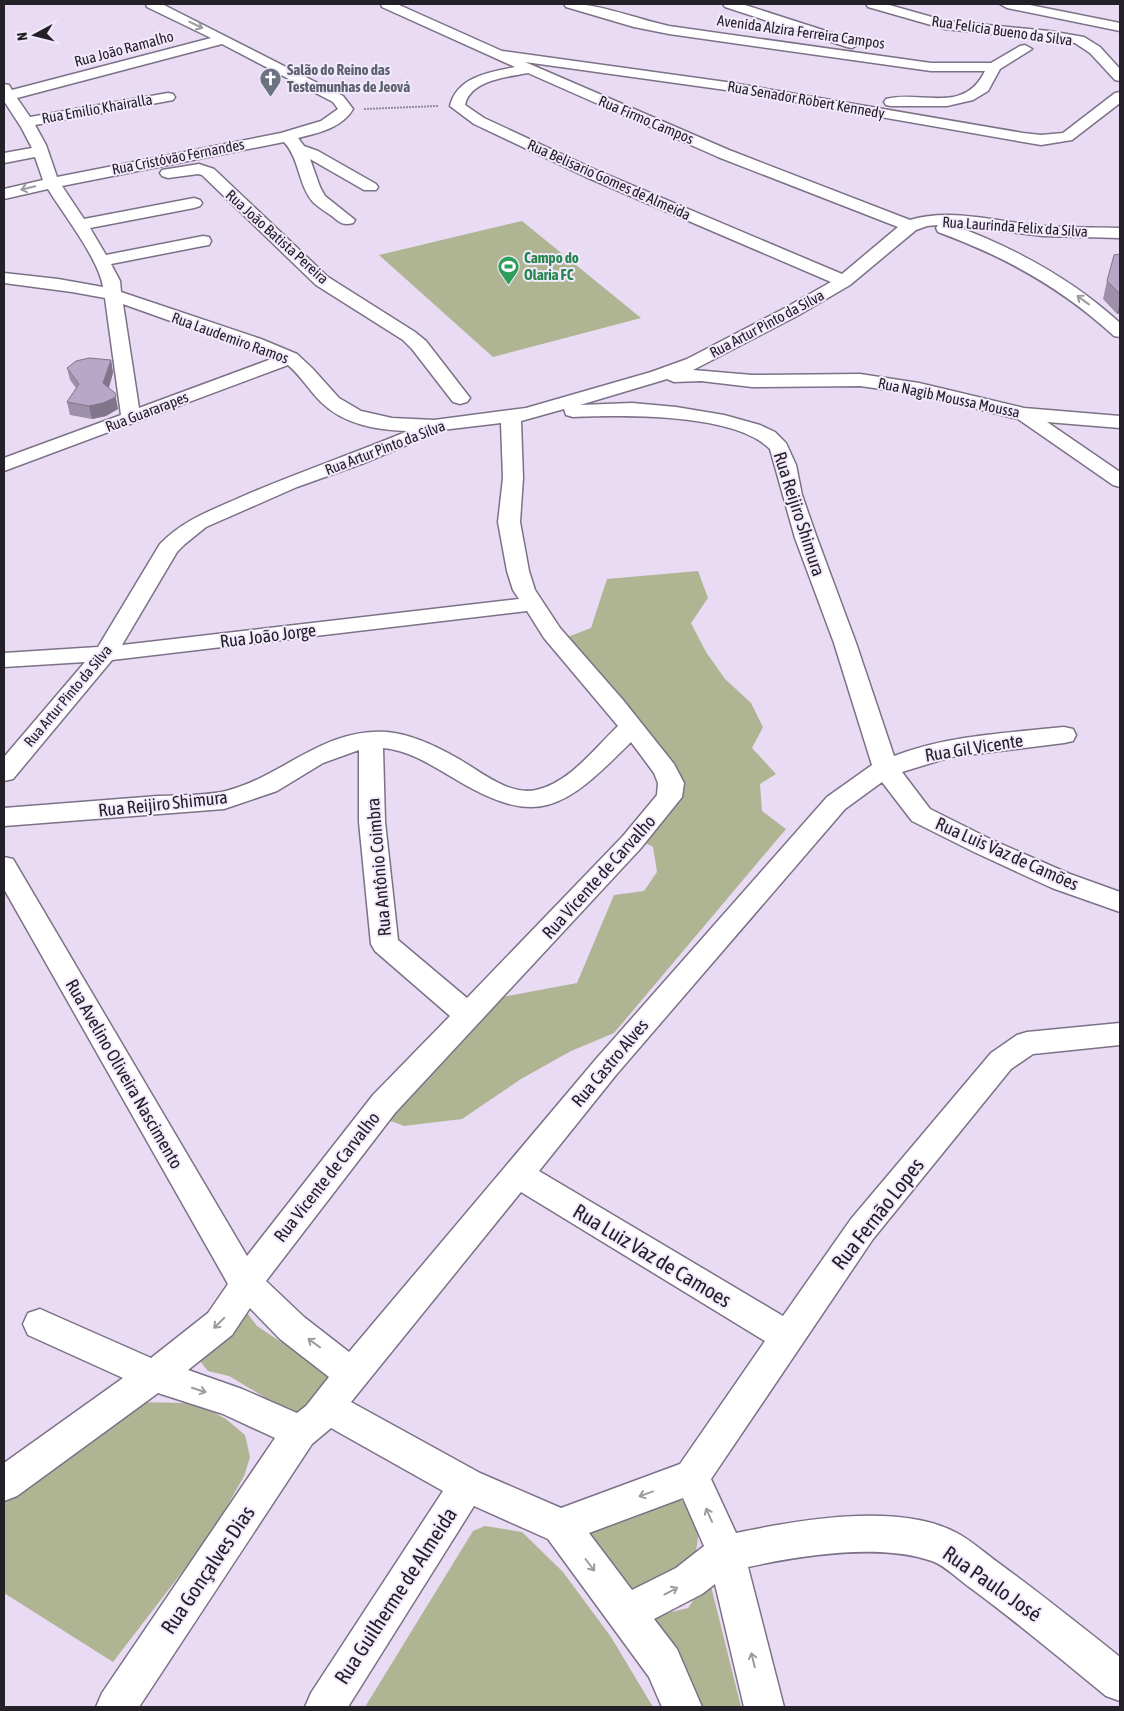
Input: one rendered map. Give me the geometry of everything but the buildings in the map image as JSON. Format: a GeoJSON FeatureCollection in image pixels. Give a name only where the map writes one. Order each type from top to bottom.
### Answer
{"type":"FeatureCollection","features":[{"type":"Feature","properties":{"kind":"street"},"geometry":{"type":"LineString","coordinates":[[152,4],[224,39],[338,99],[346,110]]}},
{"type":"Feature","properties":{"kind":"street","name":"Rua Firmo Campos"},"geometry":{"type":"LineString","coordinates":[[387,4],[504,55],[528,69],[772,173],[974,240],[1048,276],[1092,306],[1120,332]]}},
{"type":"Feature","properties":{"kind":"street","name":"Avenida Alzira Ferreira Campos"},"geometry":{"type":"LineString","coordinates":[[572,4],[639,24],[669,30],[931,67],[994,67],[1025,50]]}},
{"type":"Feature","properties":{"kind":"street"},"geometry":{"type":"LineString","coordinates":[[730,4],[876,52],[892,61]]}},
{"type":"Feature","properties":{"kind":"street","name":"Rua Felicia Bueno da Silva"},"geometry":{"type":"LineString","coordinates":[[873,4],[945,26],[1050,35],[1079,40],[1095,50],[1120,77]]}},
{"type":"Feature","properties":{"kind":"street"},"geometry":{"type":"LineString","coordinates":[[1007,4],[1120,27]]}},
{"type":"Feature","properties":{"kind":"street","name":"Rua João Ramalho"},"geometry":{"type":"LineString","coordinates":[[5,94],[224,39]]}},
{"type":"Feature","properties":{"kind":"street","name":"Rua Senador Robert Kennedy"},"geometry":{"type":"LineString","coordinates":[[504,55],[593,66],[836,104],[1041,140],[1055,139],[1074,133],[1120,96]]}},
{"type":"Feature","properties":{"kind":"street"},"geometry":{"type":"LineString","coordinates":[[931,67],[983,86]]}},
{"type":"Feature","properties":{"kind":"street"},"geometry":{"type":"LineString","coordinates":[[836,104],[952,100],[979,92],[994,67]]}},
{"type":"Feature","properties":{"kind":"street"},"geometry":{"type":"LineString","coordinates":[[457,106],[457,100],[461,93],[470,86],[482,80],[528,69]]}},
{"type":"Feature","properties":{"kind":"street"},"geometry":{"type":"LineString","coordinates":[[5,94],[27,122],[55,186],[81,225],[102,261],[111,281],[131,418]]}},
{"type":"Feature","properties":{"kind":"street","name":"Rua Emilio Khairalla"},"geometry":{"type":"LineString","coordinates":[[27,122],[168,97]]}},
{"type":"Feature","properties":{"kind":"street","name":"Rua Belisario Gomes de Almeida"},"geometry":{"type":"LineString","coordinates":[[457,106],[479,121],[592,174],[844,281]]}},
{"type":"Feature","properties":{"kind":"street","name":"Rua Cristóvão Fernandes"},"geometry":{"type":"LineString","coordinates":[[4,194],[55,186],[286,136],[329,122],[343,114],[346,110]]}},
{"type":"Feature","properties":{"kind":"street"},"geometry":{"type":"LineString","coordinates":[[286,136],[299,150],[312,187],[319,199],[347,220]]}},
{"type":"Feature","properties":{"kind":"street"},"geometry":{"type":"LineString","coordinates":[[299,150],[313,154],[370,188]]}},
{"type":"Feature","properties":{"kind":"street"},"geometry":{"type":"LineString","coordinates":[[4,158],[40,151]]}},
{"type":"Feature","properties":{"kind":"street","name":"Rua João Batista Pereira"},"geometry":{"type":"LineString","coordinates":[[55,186],[199,169],[208,172],[322,281],[409,336],[419,345],[460,398]]}},
{"type":"Feature","properties":{"kind":"street"},"geometry":{"type":"LineString","coordinates":[[81,225],[194,203]]}},
{"type":"Feature","properties":{"kind":"street","name":"Rua Laurinda Felix da Silva"},"geometry":{"type":"LineString","coordinates":[[918,223],[948,220],[1081,233],[1120,233]]}},
{"type":"Feature","properties":{"kind":"street","name":"Rua Artur Pinto da Silva"},"geometry":{"type":"LineString","coordinates":[[4,773],[105,654],[168,549],[177,539],[199,523],[290,483],[357,459],[438,425],[519,416],[658,376],[694,363],[844,281],[918,223]]}},
{"type":"Feature","properties":{"kind":"street"},"geometry":{"type":"LineString","coordinates":[[102,261],[203,241]]}},
{"type":"Feature","properties":{"kind":"street","name":"Rua Laudemiro Ramos"},"geometry":{"type":"LineString","coordinates":[[4,278],[85,288],[113,295],[290,358],[309,374],[332,402],[358,417],[408,425],[438,425]]}},
{"type":"Feature","properties":{"kind":"street","name":"Rua Guararapes"},"geometry":{"type":"LineString","coordinates":[[4,465],[290,358]]}},
{"type":"Feature","properties":{"kind":"street","name":"Rua Nagib Moussa Moussa"},"geometry":{"type":"LineString","coordinates":[[658,376],[701,375],[752,381],[860,380],[919,389],[1024,414],[1120,422]]}},
{"type":"Feature","properties":{"kind":"street","name":"Rua Reijiro Shimura"},"geometry":{"type":"LineString","coordinates":[[519,416],[592,409],[676,413],[724,421],[753,429],[768,436],[779,447],[786,465],[792,495],[806,538],[845,643],[886,769]]}},
{"type":"Feature","properties":{"kind":"street"},"geometry":{"type":"LineString","coordinates":[[1024,414],[1120,481]]}},
{"type":"Feature","properties":{"kind":"street","name":"Rua Vicente de Carvalho"},"geometry":{"type":"LineString","coordinates":[[4,1484],[220,1324],[237,1301],[245,1283],[384,1104],[632,842],[669,796],[671,783],[664,770],[615,705],[552,633],[531,604],[524,590],[518,571],[509,522],[519,416]]}},
{"type":"Feature","properties":{"kind":"street","name":"Rua João Jorge"},"geometry":{"type":"LineString","coordinates":[[4,660],[105,654],[531,604]]}},
{"type":"Feature","properties":{"kind":"street","name":"Rua Reijiro Shimura"},"geometry":{"type":"LineString","coordinates":[[4,818],[224,800],[249,793],[276,782],[308,761],[329,751],[371,740],[397,742],[418,749],[450,764],[501,793],[534,800],[562,790],[631,728]]}},
{"type":"Feature","properties":{"kind":"street","name":"Rua Gil Vicente"},"geometry":{"type":"LineString","coordinates":[[886,769],[918,757],[973,746],[1064,735]]}},
{"type":"Feature","properties":{"kind":"street","name":"Rua Antônio Coimbra"},"geometry":{"type":"LineString","coordinates":[[371,740],[372,822],[385,944],[469,1016]]}},
{"type":"Feature","properties":{"kind":"street","name":"Rua Luis Vaz de Camões"},"geometry":{"type":"LineString","coordinates":[[886,769],[921,815],[983,846],[1061,881],[1120,902]]}},
{"type":"Feature","properties":{"kind":"street","name":"Rua Castro Alves"},"geometry":{"type":"LineString","coordinates":[[326,1407],[606,1067],[836,803],[860,784],[886,769]]}},
{"type":"Feature","properties":{"kind":"street","name":"Rua Avelino Oliveira Nascimento"},"geometry":{"type":"LineString","coordinates":[[4,866],[245,1283],[292,1328],[352,1374]]}},
{"type":"Feature","properties":{"kind":"street","name":"Rua Fernão Lopes"},"geometry":{"type":"LineString","coordinates":[[692,1478],[862,1229],[1001,1060],[1027,1043],[1120,1034]]}},
{"type":"Feature","properties":{"kind":"street","name":"Rua Luiz Vaz de Camoes"},"geometry":{"type":"LineString","coordinates":[[517,1174],[788,1337]]}},
{"type":"Feature","properties":{"kind":"street"},"geometry":{"type":"LineString","coordinates":[[40,1324],[153,1375],[230,1400],[300,1432]]}},
{"type":"Feature","properties":{"kind":"street"},"geometry":{"type":"LineString","coordinates":[[326,1407],[467,1485],[561,1526],[628,1613],[663,1663],[682,1707]]}},
{"type":"Feature","properties":{"kind":"street","name":"Rua Gonçalves Dias"},"geometry":{"type":"LineString","coordinates":[[116,1707],[300,1432],[318,1418],[326,1407]]}},
{"type":"Feature","properties":{"kind":"street"},"geometry":{"type":"LineString","coordinates":[[561,1526],[692,1478],[726,1553],[764,1707]]}},
{"type":"Feature","properties":{"kind":"street","name":"Rua Guilherme de Almeida"},"geometry":{"type":"LineString","coordinates":[[325,1707],[467,1485]]}},
{"type":"Feature","properties":{"kind":"street","name":"Rua Paulo José"},"geometry":{"type":"LineString","coordinates":[[726,1553],[774,1542],[866,1533],[904,1535],[944,1546],[1026,1606],[1120,1682]]}},
{"type":"Feature","properties":{"kind":"street"},"geometry":{"type":"LineString","coordinates":[[628,1613],[689,1581],[726,1553]]}},
{"type":"Feature","properties":{"kind":"path"},"geometry":{"type":"LineString","coordinates":[[346,110],[457,106]]}},
{"type":"Feature","properties":{"kind":"green space","name":"Campo do Olaria FC"},"geometry":{"type":"Polygon","coordinates":[[[522,221],[641,318],[493,357],[379,255],[522,221]]]}},
{"type":"Feature","properties":{"kind":"green space"},"geometry":{"type":"Polygon","coordinates":[[[698,571],[708,598],[691,623],[706,652],[725,679],[751,703],[763,727],[752,748],[776,774],[760,784],[762,811],[786,829],[614,1033],[571,1051],[521,1079],[462,1119],[404,1126],[386,1119],[492,999],[577,983],[614,895],[644,891],[657,872],[653,847],[640,840],[672,795],[565,638],[591,628],[607,579],[698,571]]]}},
{"type":"Feature","properties":{"kind":"green space"},"geometry":{"type":"Polygon","coordinates":[[[245,1310],[257,1326],[281,1342],[312,1355],[333,1376],[298,1417],[229,1376],[208,1371],[199,1360],[245,1310]]]}},
{"type":"Feature","properties":{"kind":"green space"},"geometry":{"type":"Polygon","coordinates":[[[135,1402],[186,1403],[203,1407],[226,1419],[245,1435],[250,1457],[244,1476],[212,1533],[113,1662],[4,1593],[4,1499],[123,1407],[135,1402]]]}},
{"type":"Feature","properties":{"kind":"green space"},"geometry":{"type":"Polygon","coordinates":[[[673,1496],[686,1504],[696,1516],[698,1539],[692,1564],[688,1570],[678,1577],[624,1593],[571,1528],[673,1496]]]}},
{"type":"Feature","properties":{"kind":"green space"},"geometry":{"type":"Polygon","coordinates":[[[485,1526],[522,1532],[563,1572],[611,1637],[653,1707],[365,1707],[473,1531],[485,1526]]]}},
{"type":"Feature","properties":{"kind":"green space"},"geometry":{"type":"Polygon","coordinates":[[[709,1578],[741,1707],[687,1707],[669,1669],[651,1617],[688,1608],[709,1578]]]}},
{"type":"Feature","properties":{"kind":"place","name":"Salão do Reino das Testemunhas de Jeová"},"geometry":{"type":"Point","coordinates":[271,98]}},
{"type":"Feature","properties":{"kind":"place","name":"Campo do Olaria FC"},"geometry":{"type":"Point","coordinates":[508,286]}}]}
